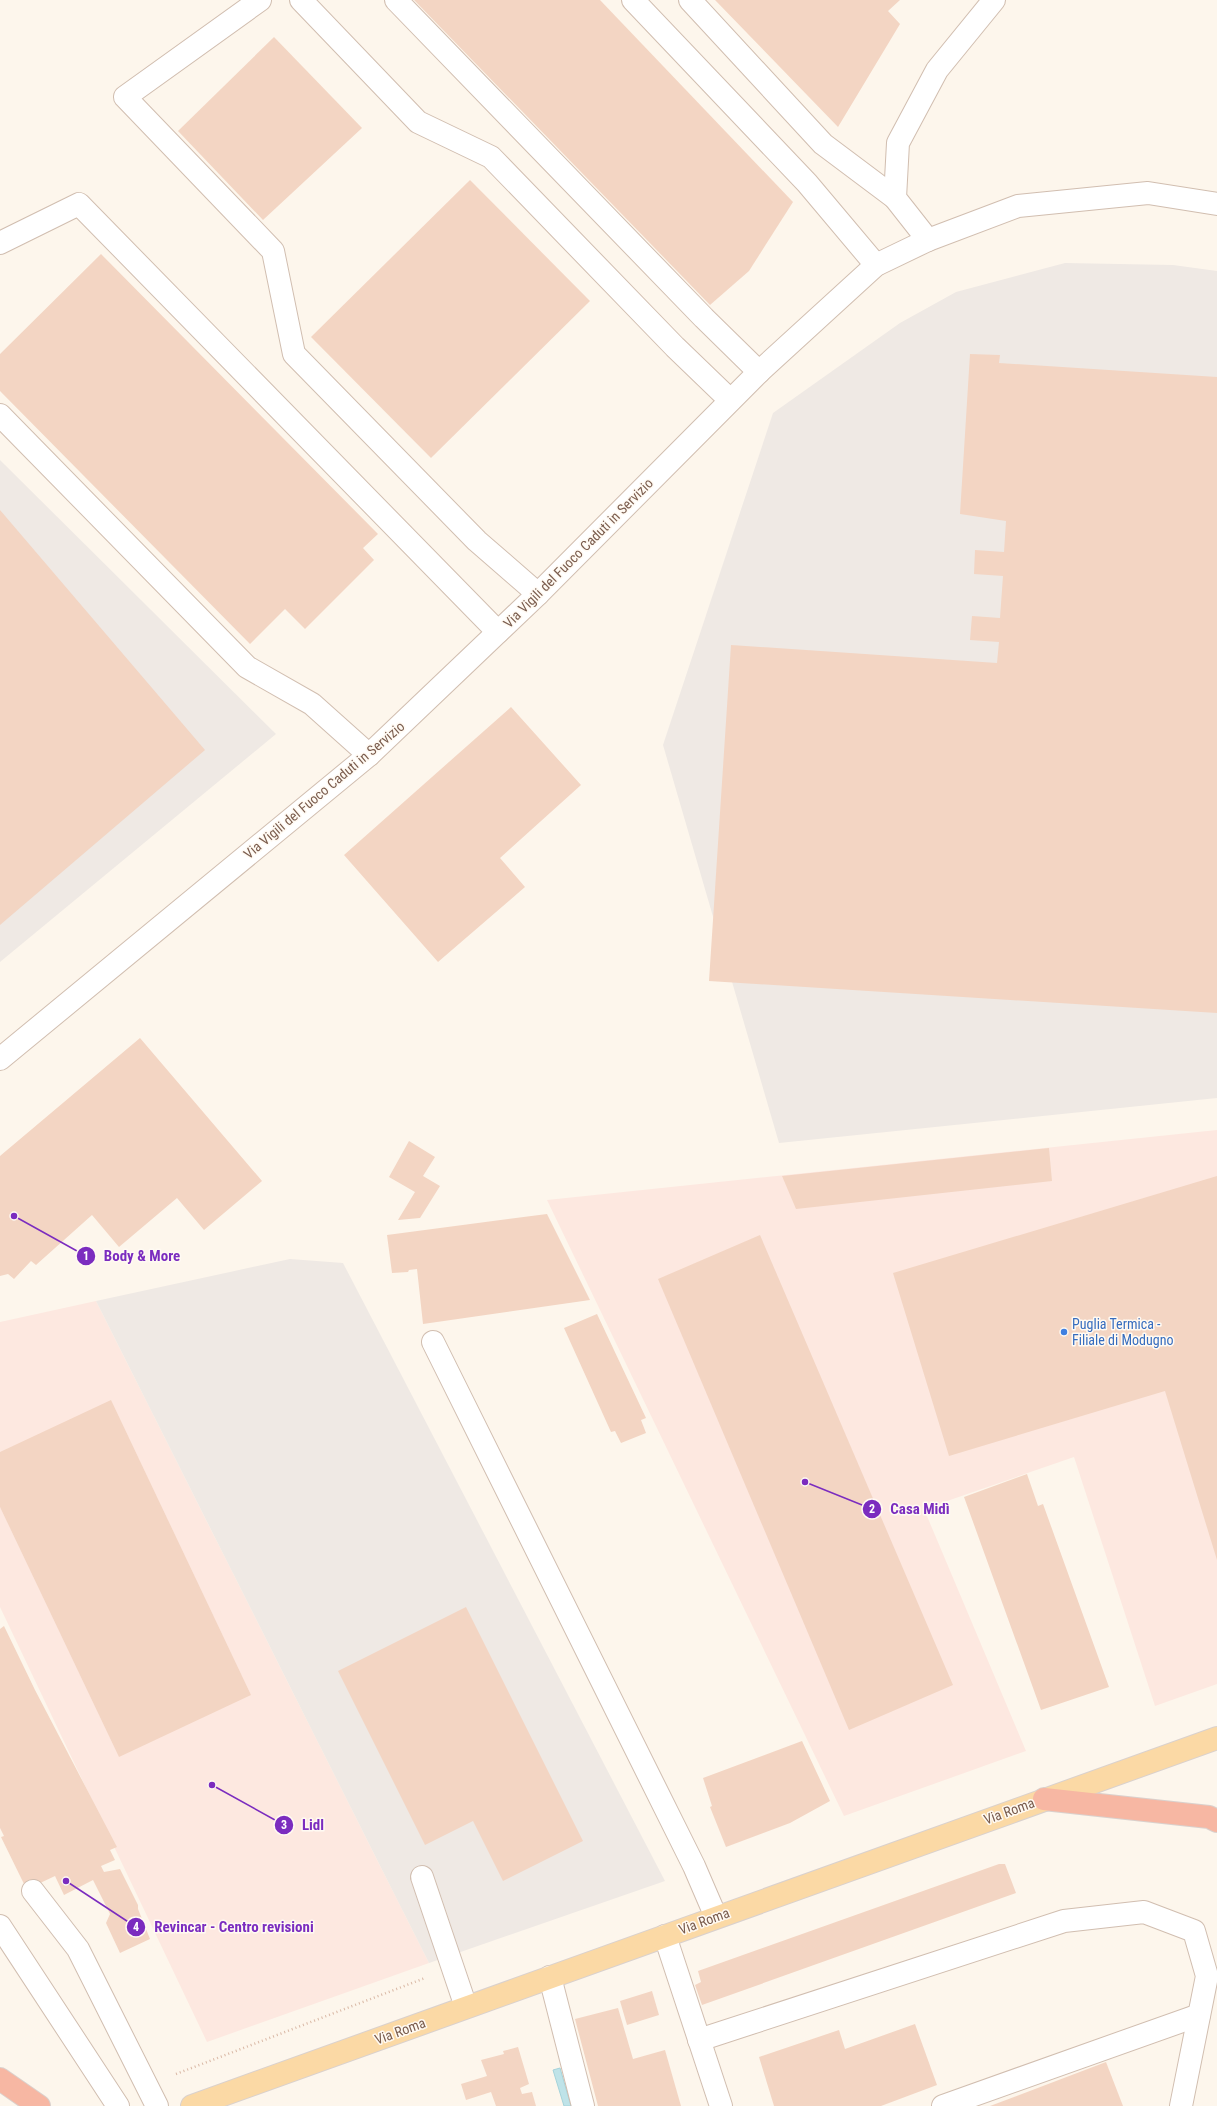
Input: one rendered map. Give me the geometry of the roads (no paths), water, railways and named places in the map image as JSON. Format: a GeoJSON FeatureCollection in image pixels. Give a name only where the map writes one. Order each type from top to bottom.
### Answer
{"type":"FeatureCollection","features":[{"type":"Feature","properties":{"kind":"highway"},"geometry":{"type":"LineString","coordinates":[[1044,1799],[1209,1817],[1217,1821]]}},
{"type":"Feature","properties":{"kind":"highway"},"geometry":{"type":"LineString","coordinates":[[0,2079],[36,2104]]}},
{"type":"Feature","properties":{"kind":"main road","name":"Via Roma"},"geometry":{"type":"LineString","coordinates":[[192,2106],[1217,1738]]}},
{"type":"Feature","properties":{"kind":"street"},"geometry":{"type":"LineString","coordinates":[[260,0],[125,97],[273,251],[294,354],[477,541],[538,594]]}},
{"type":"Feature","properties":{"kind":"street"},"geometry":{"type":"LineString","coordinates":[[301,0],[418,122],[491,157],[675,347],[730,400]]}},
{"type":"Feature","properties":{"kind":"street"},"geometry":{"type":"LineString","coordinates":[[396,0],[699,313],[759,372]]}},
{"type":"Feature","properties":{"kind":"street"},"geometry":{"type":"LineString","coordinates":[[633,0],[807,183],[876,265]]}},
{"type":"Feature","properties":{"kind":"street"},"geometry":{"type":"LineString","coordinates":[[690,0],[823,144],[895,198],[928,240]]}},
{"type":"Feature","properties":{"kind":"street"},"geometry":{"type":"LineString","coordinates":[[895,198],[898,143],[937,70],[994,0]]}},
{"type":"Feature","properties":{"kind":"street","name":"Via Vigili del Fuoco Caduti in Servizio"},"geometry":{"type":"LineString","coordinates":[[0,1059],[369,755],[538,594],[730,400],[876,265],[928,240],[1018,206],[1148,193],[1217,204]]}},
{"type":"Feature","properties":{"kind":"street"},"geometry":{"type":"LineString","coordinates":[[0,243],[79,204],[498,632]]}},
{"type":"Feature","properties":{"kind":"street"},"geometry":{"type":"LineString","coordinates":[[0,415],[247,667],[312,704],[369,755]]}},
{"type":"Feature","properties":{"kind":"street"},"geometry":{"type":"LineString","coordinates":[[433,1342],[686,1852],[716,1917]]}},
{"type":"Feature","properties":{"kind":"street"},"geometry":{"type":"LineString","coordinates":[[422,1877],[466,2007]]}},
{"type":"Feature","properties":{"kind":"street"},"geometry":{"type":"LineString","coordinates":[[33,1891],[78,1949],[157,2106]]}},
{"type":"Feature","properties":{"kind":"street"},"geometry":{"type":"LineString","coordinates":[[699,2040],[1064,1921],[1144,1912],[1194,1930],[1207,1976],[1181,2106]]}},
{"type":"Feature","properties":{"kind":"street"},"geometry":{"type":"LineString","coordinates":[[0,1926],[118,2106]]}},
{"type":"Feature","properties":{"kind":"street"},"geometry":{"type":"LineString","coordinates":[[665,1936],[721,2106]]}},
{"type":"Feature","properties":{"kind":"street"},"geometry":{"type":"LineString","coordinates":[[550,1977],[583,2106]]}},
{"type":"Feature","properties":{"kind":"street"},"geometry":{"type":"LineString","coordinates":[[944,2106],[1199,2015]]}},
{"type":"Feature","properties":{"kind":"water"},"geometry":{"type":"Polygon","coordinates":[[[560,2068],[571,2106],[564,2106],[553,2070],[560,2068]]]}},
{"type":"Feature","properties":{"kind":"place","name":"Body & More"},"geometry":{"type":"Point","coordinates":[14,1216]}},
{"type":"Feature","properties":{"kind":"place","name":"Puglia Termica - Filiale di Modugno"},"geometry":{"type":"Point","coordinates":[1064,1332]}},
{"type":"Feature","properties":{"kind":"place","name":"Casa Midì"},"geometry":{"type":"Point","coordinates":[805,1482]}},
{"type":"Feature","properties":{"kind":"place","name":"Lidl"},"geometry":{"type":"Point","coordinates":[212,1785]}},
{"type":"Feature","properties":{"kind":"place","name":"Revincar - Centro revisioni"},"geometry":{"type":"Point","coordinates":[66,1881]}}]}
